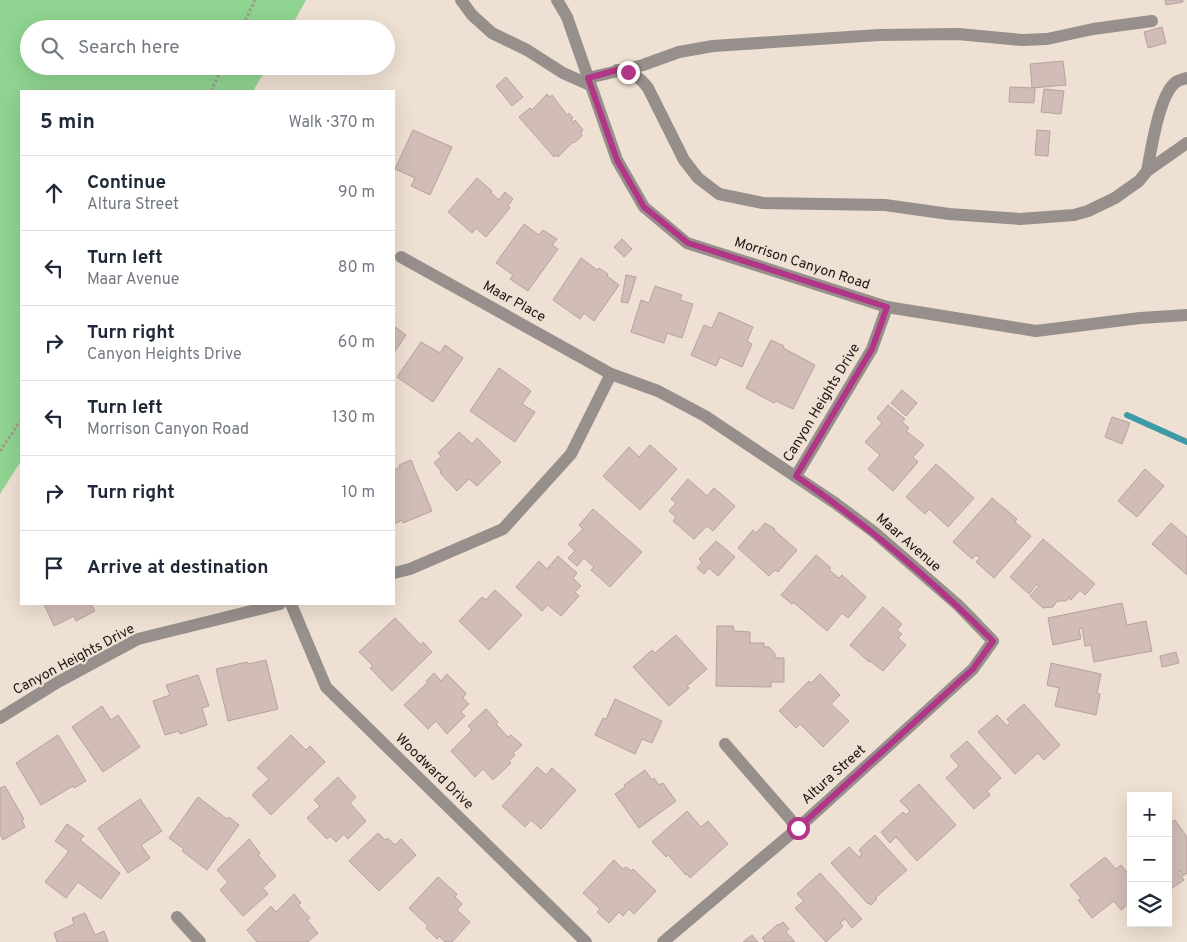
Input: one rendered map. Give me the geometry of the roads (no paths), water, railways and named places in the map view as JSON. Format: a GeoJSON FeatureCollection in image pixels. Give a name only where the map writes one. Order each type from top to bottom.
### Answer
{"type":"FeatureCollection","features":[{"type":"Feature","properties":{"kind":"street"},"geometry":{"type":"LineString","coordinates":[[461,0],[472,15],[492,33],[527,50],[563,73],[589,81],[617,70],[643,65],[679,52],[712,46],[879,35],[958,34],[1022,40],[1047,39],[1092,29],[1152,21]]}},
{"type":"Feature","properties":{"kind":"street","name":"Morrison Canyon Road"},"geometry":{"type":"LineString","coordinates":[[556,0],[567,17],[617,160],[644,207],[688,243],[887,307],[1036,331],[1140,318],[1187,315]]}},
{"type":"Feature","properties":{"kind":"street"},"geometry":{"type":"LineString","coordinates":[[617,70],[628,72],[640,78],[648,88],[684,160],[698,178],[719,194],[742,200],[782,204],[885,205],[991,218],[1044,218],[1074,215],[1088,211],[1115,198],[1139,181],[1147,171],[1187,143]]}},
{"type":"Feature","properties":{"kind":"street"},"geometry":{"type":"LineString","coordinates":[[1147,171],[1158,117],[1165,98],[1175,83],[1187,78]]}},
{"type":"Feature","properties":{"kind":"street","name":"Maar Place"},"geometry":{"type":"LineString","coordinates":[[402,257],[611,374]]}},
{"type":"Feature","properties":{"kind":"street","name":"Canyon Heights Drive"},"geometry":{"type":"LineString","coordinates":[[611,374],[658,391],[705,416],[796,476],[872,349],[887,307]]}},
{"type":"Feature","properties":{"kind":"street"},"geometry":{"type":"LineString","coordinates":[[395,573],[410,569],[503,529],[571,454],[611,374]]}},
{"type":"Feature","properties":{"kind":"street","name":"Maar Avenue"},"geometry":{"type":"LineString","coordinates":[[796,476],[874,532],[958,605],[993,641]]}},
{"type":"Feature","properties":{"kind":"street","name":"Canyon Heights Drive"},"geometry":{"type":"LineString","coordinates":[[0,718],[58,682],[138,640],[276,605]]}},
{"type":"Feature","properties":{"kind":"street","name":"Woodward Drive"},"geometry":{"type":"LineString","coordinates":[[291,605],[326,687],[586,942]]}},
{"type":"Feature","properties":{"kind":"street","name":"Altura Street"},"geometry":{"type":"LineString","coordinates":[[663,942],[798,828],[973,669],[993,641]]}},
{"type":"Feature","properties":{"kind":"street"},"geometry":{"type":"LineString","coordinates":[[725,744],[798,828]]}},
{"type":"Feature","properties":{"kind":"street"},"geometry":{"type":"LineString","coordinates":[[177,917],[200,942]]}},
{"type":"Feature","properties":{"kind":"waterway"},"geometry":{"type":"LineString","coordinates":[[1127,415],[1187,442]]}}]}
